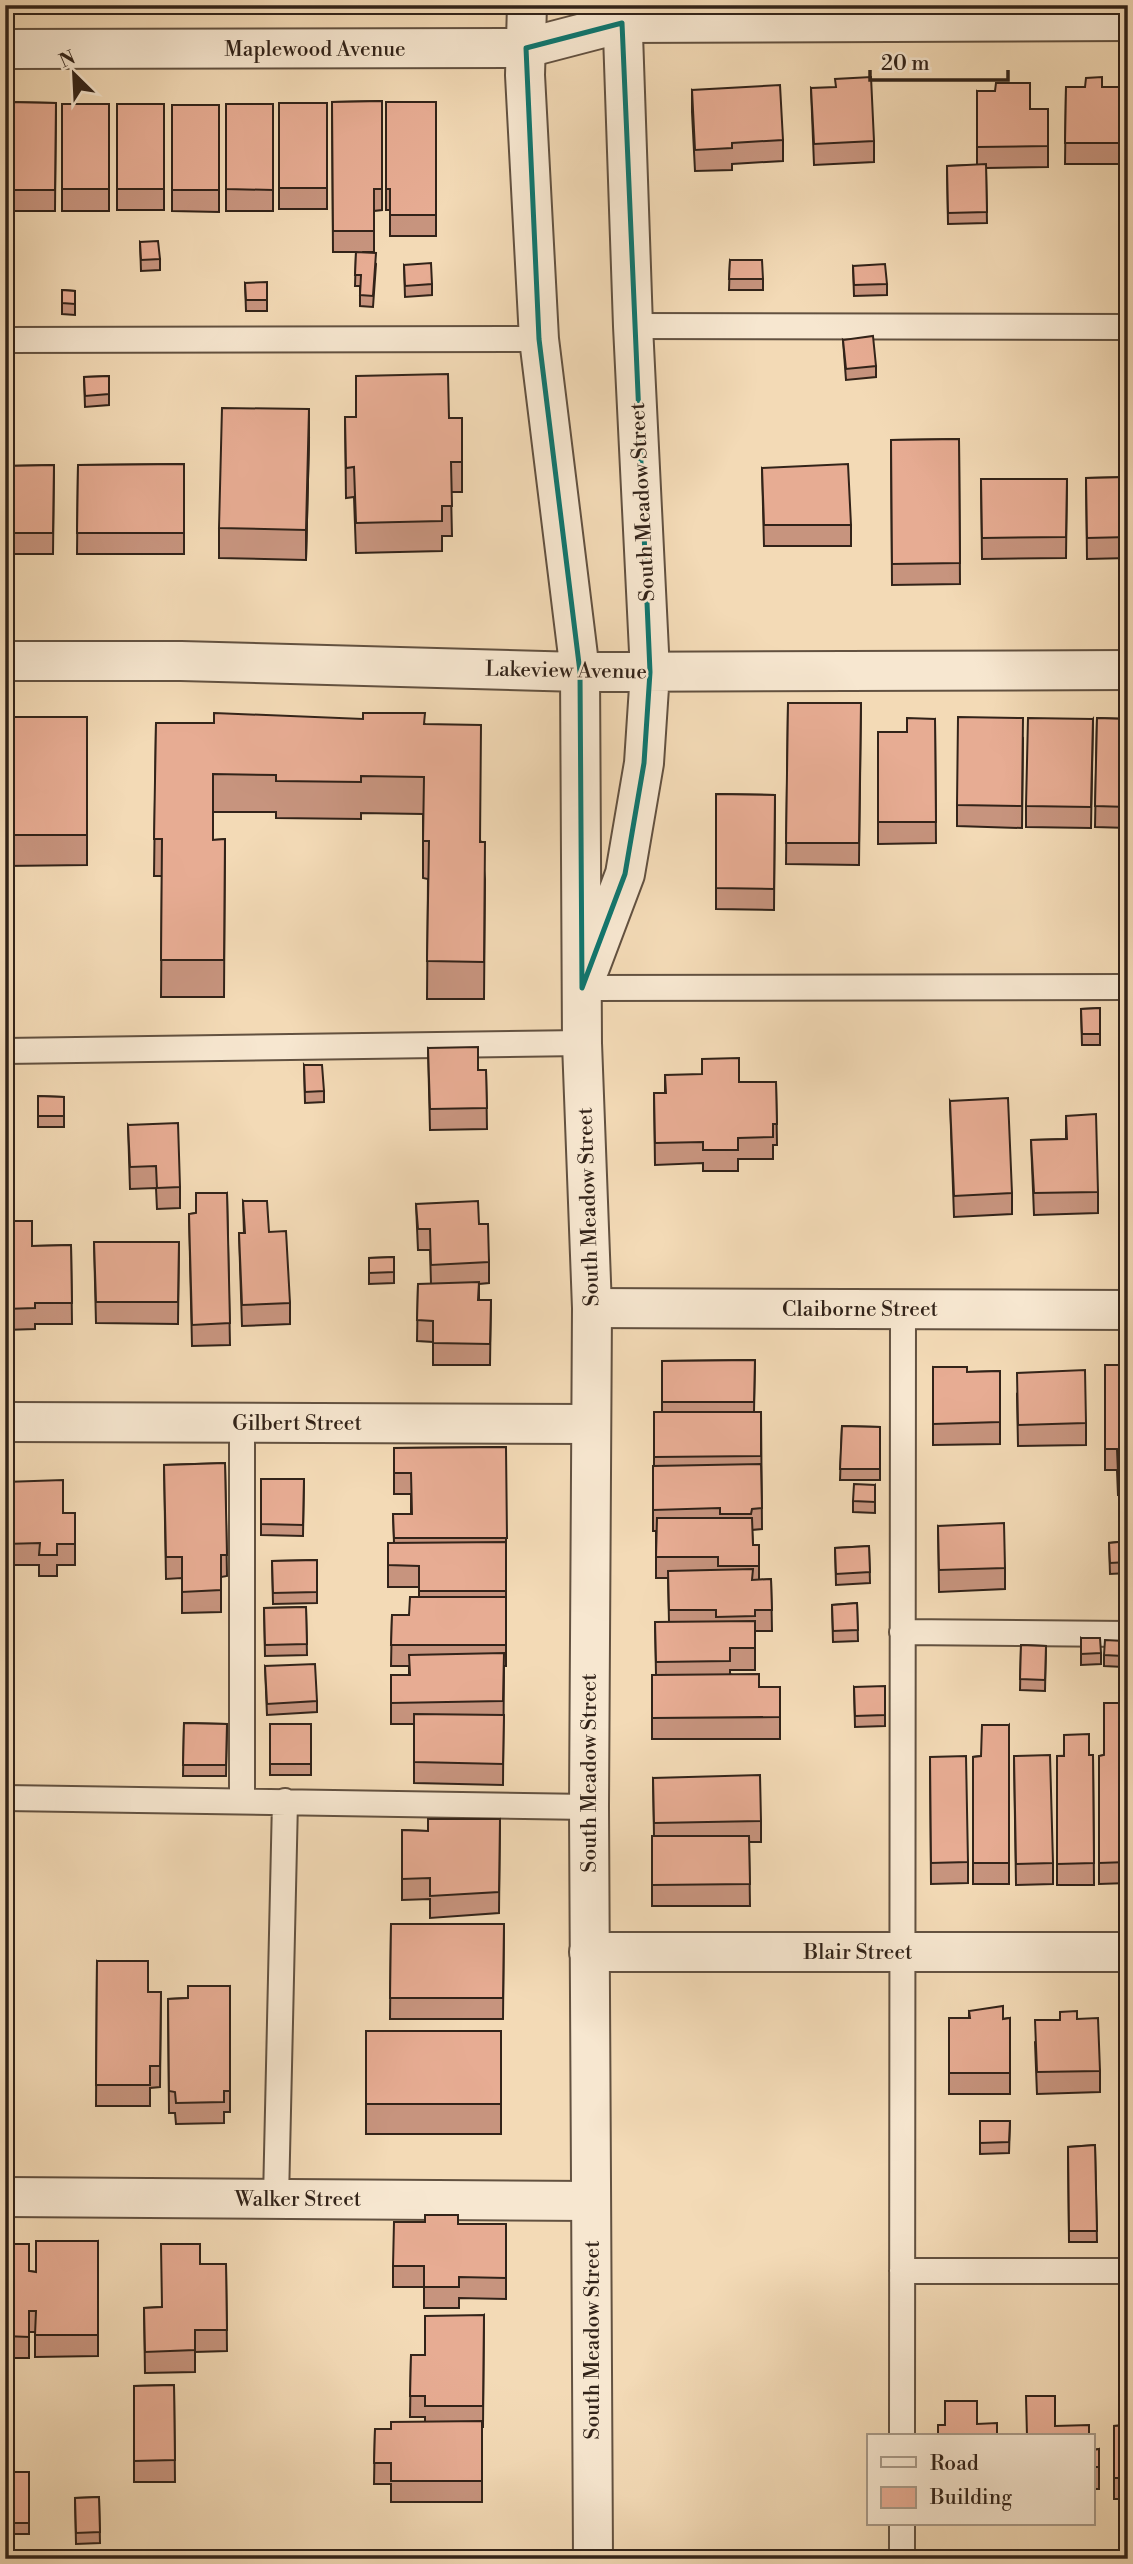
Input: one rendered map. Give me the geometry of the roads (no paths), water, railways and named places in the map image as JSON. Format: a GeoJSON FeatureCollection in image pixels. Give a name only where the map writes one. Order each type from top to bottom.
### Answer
{"type":"FeatureCollection","features":[{"type":"Feature","properties":{"kind":"street","name":"South Meadow Street"},"geometry":{"type":"LineString","coordinates":[[527,5],[526,48],[539,339],[580,672],[582,1043],[592,1308],[589,1952],[593,2559]]}},
{"type":"Feature","properties":{"kind":"street","name":"Maplewood Avenue"},"geometry":{"type":"LineString","coordinates":[[578,5],[622,14],[1128,21]]}},
{"type":"Feature","properties":{"kind":"street","name":"South Meadow Street"},"geometry":{"type":"LineString","coordinates":[[582,988],[625,874],[644,763],[650,672],[633,326],[622,14]]}},
{"type":"Feature","properties":{"kind":"street","name":"Maplewood Avenue"},"geometry":{"type":"LineString","coordinates":[[5,48],[526,48],[622,14]]}},
{"type":"Feature","properties":{"kind":"street","name":"Lakeview Avenue"},"geometry":{"type":"LineString","coordinates":[[5,661],[181,661],[580,672],[1128,670]]}},
{"type":"Feature","properties":{"kind":"street","name":"Claiborne Street"},"geometry":{"type":"LineString","coordinates":[[592,1308],[1128,1310]]}},
{"type":"Feature","properties":{"kind":"street","name":"Gilbert Street"},"geometry":{"type":"LineString","coordinates":[[5,1422],[590,1424]]}},
{"type":"Feature","properties":{"kind":"street","name":"Blair Street"},"geometry":{"type":"LineString","coordinates":[[589,1952],[1128,1952]]}},
{"type":"Feature","properties":{"kind":"street","name":"Walker Street"},"geometry":{"type":"LineString","coordinates":[[5,2197],[591,2201]]}},
{"type":"Feature","properties":{"kind":"lane"},"geometry":{"type":"LineString","coordinates":[[633,326],[1128,327]]}},
{"type":"Feature","properties":{"kind":"lane"},"geometry":{"type":"LineString","coordinates":[[5,340],[539,339]]}},
{"type":"Feature","properties":{"kind":"lane"},"geometry":{"type":"LineString","coordinates":[[582,988],[1128,987]]}},
{"type":"Feature","properties":{"kind":"lane"},"geometry":{"type":"LineString","coordinates":[[5,1051],[582,1043]]}},
{"type":"Feature","properties":{"kind":"lane"},"geometry":{"type":"LineString","coordinates":[[902,1310],[902,2434]]}},
{"type":"Feature","properties":{"kind":"lane"},"geometry":{"type":"LineString","coordinates":[[242,1423],[242,1800]]}},
{"type":"Feature","properties":{"kind":"lane"},"geometry":{"type":"LineString","coordinates":[[902,1632],[1128,1634]]}},
{"type":"Feature","properties":{"kind":"lane"},"geometry":{"type":"LineString","coordinates":[[5,1798],[589,1807]]}},
{"type":"Feature","properties":{"kind":"lane"},"geometry":{"type":"LineString","coordinates":[[276,2199],[285,1801]]}},
{"type":"Feature","properties":{"kind":"lane"},"geometry":{"type":"LineString","coordinates":[[902,2271],[1128,2271]]}},
{"type":"Feature","properties":{"kind":"lane"},"geometry":{"type":"LineString","coordinates":[[902,2526],[902,2559]]}}]}
